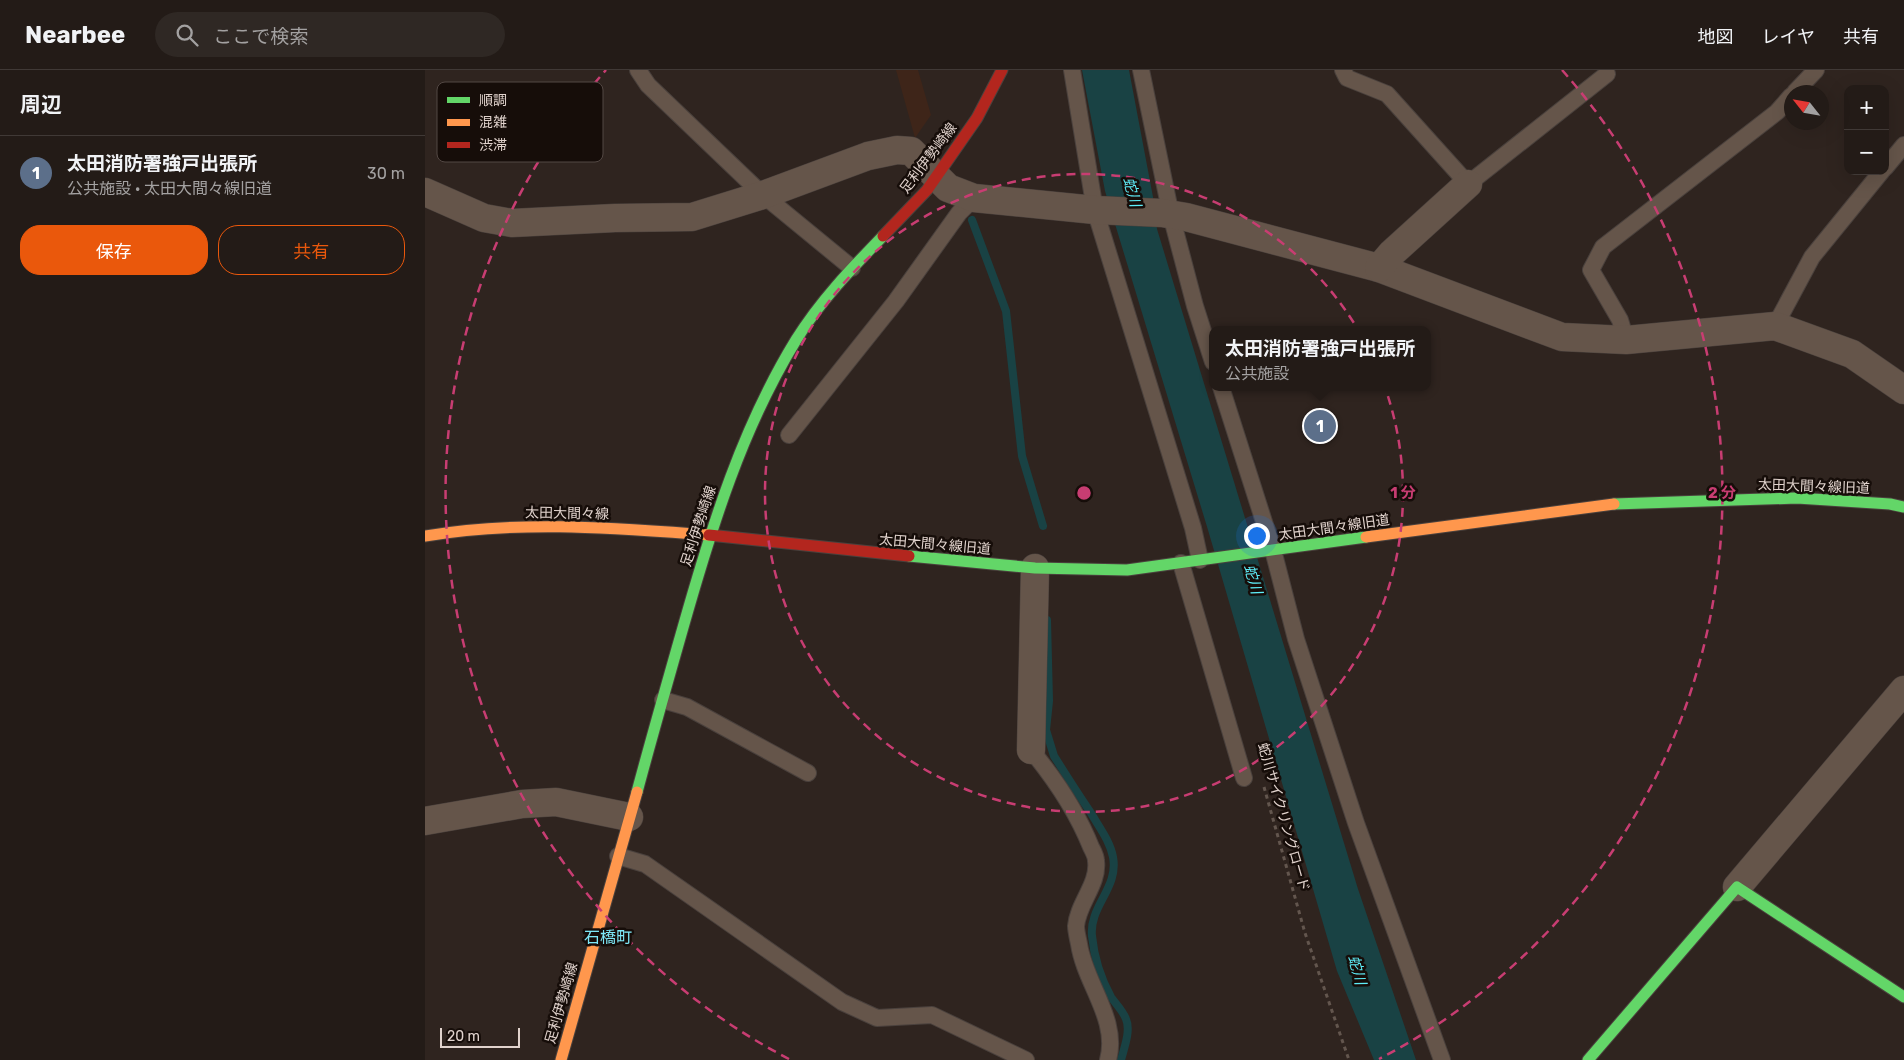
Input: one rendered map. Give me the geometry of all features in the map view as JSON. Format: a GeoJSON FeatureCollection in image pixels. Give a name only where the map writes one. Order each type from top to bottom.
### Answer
{"type":"FeatureCollection","features":[{"type":"Feature","properties":{"kind":"street","name":"足利伊勢崎線"},"geometry":{"type":"LineString","coordinates":[[561,1060],[709,535],[747,433],[770,385],[797,339],[822,303],[852,268],[927,190],[977,118],[1002,70]]}},
{"type":"Feature","properties":{"kind":"street"},"geometry":{"type":"LineString","coordinates":[[425,192],[484,218],[512,223],[615,218],[692,218],[763,195],[868,156],[897,150],[911,151],[935,177],[957,193],[974,198],[1186,217],[1379,268],[1562,337],[1626,340],[1775,326],[1852,354],[1904,390]]}},
{"type":"Feature","properties":{"kind":"street"},"geometry":{"type":"LineString","coordinates":[[1379,268],[1392,253],[1468,184]]}},
{"type":"Feature","properties":{"kind":"street","name":"太田大間々線旧道"},"geometry":{"type":"LineString","coordinates":[[709,535],[1035,568],[1127,570],[1605,504],[1797,498],[1890,504],[1904,507]]}},
{"type":"Feature","properties":{"kind":"street","name":"太田大間々線"},"geometry":{"type":"LineString","coordinates":[[425,536],[461,530],[554,526],[709,535]]}},
{"type":"Feature","properties":{"kind":"street"},"geometry":{"type":"LineString","coordinates":[[1031,750],[1035,568]]}},
{"type":"Feature","properties":{"kind":"street"},"geometry":{"type":"LineString","coordinates":[[1587,1060],[1904,690]]}},
{"type":"Feature","properties":{"kind":"street"},"geometry":{"type":"LineString","coordinates":[[425,821],[522,804],[556,802],[629,817]]}},
{"type":"Feature","properties":{"kind":"street"},"geometry":{"type":"LineString","coordinates":[[1737,887],[1904,997]]}},
{"type":"Feature","properties":{"kind":"lane"},"geometry":{"type":"LineString","coordinates":[[638,70],[648,85],[763,195],[852,268]]}},
{"type":"Feature","properties":{"kind":"lane"},"geometry":{"type":"LineString","coordinates":[[1072,70],[1100,210],[1204,560]]}},
{"type":"Feature","properties":{"kind":"lane"},"geometry":{"type":"LineString","coordinates":[[1141,70],[1167,214],[1209,350]]}},
{"type":"Feature","properties":{"kind":"lane"},"geometry":{"type":"LineString","coordinates":[[1343,70],[1347,78],[1387,94],[1468,184],[1607,74]]}},
{"type":"Feature","properties":{"kind":"lane"},"geometry":{"type":"LineString","coordinates":[[1802,85],[1816,70]]}},
{"type":"Feature","properties":{"kind":"lane"},"geometry":{"type":"LineString","coordinates":[[1626,340],[1620,320],[1591,270],[1603,247],[1777,112],[1784,104]]}},
{"type":"Feature","properties":{"kind":"lane"},"geometry":{"type":"LineString","coordinates":[[1889,163],[1904,145]]}},
{"type":"Feature","properties":{"kind":"lane"},"geometry":{"type":"LineString","coordinates":[[1775,326],[1811,257],[1879,175]]}},
{"type":"Feature","properties":{"kind":"lane"},"geometry":{"type":"LineString","coordinates":[[789,435],[896,301],[959,213],[974,198]]}},
{"type":"Feature","properties":{"kind":"lane"},"geometry":{"type":"LineString","coordinates":[[1222,391],[1296,639],[1356,823],[1442,1060]]}},
{"type":"Feature","properties":{"kind":"lane"},"geometry":{"type":"LineString","coordinates":[[1181,563],[1244,778]]}},
{"type":"Feature","properties":{"kind":"lane"},"geometry":{"type":"LineString","coordinates":[[663,700],[687,707],[808,773]]}},
{"type":"Feature","properties":{"kind":"lane"},"geometry":{"type":"LineString","coordinates":[[1031,750],[1048,771],[1085,831],[1097,860],[1094,879],[1076,926],[1079,948],[1111,1036],[1108,1060]]}},
{"type":"Feature","properties":{"kind":"lane"},"geometry":{"type":"LineString","coordinates":[[618,856],[645,864],[842,1002],[877,1018],[932,1015],[1026,1060]]}},
{"type":"Feature","properties":{"kind":"path","name":"蛇川サイクリングロード"},"geometry":{"type":"LineString","coordinates":[[1262,782],[1305,933],[1349,1060]]}},
{"type":"Feature","properties":{"kind":"shaded area"},"geometry":{"type":"Polygon","coordinates":[[[896,70],[918,70],[931,115],[915,138],[896,70]]]}},
{"type":"Feature","properties":{"kind":"water","name":"蛇川"},"geometry":{"type":"Polygon","coordinates":[[[1082,70],[1129,70],[1153,197],[1157,229],[1358,889],[1416,1060],[1374,1060],[1337,971],[1208,530],[1105,191],[1082,70]]]}},
{"type":"Feature","properties":{"kind":"waterway"},"geometry":{"type":"LineString","coordinates":[[972,220],[1006,311],[1022,456],[1043,526]]}},
{"type":"Feature","properties":{"kind":"waterway"},"geometry":{"type":"LineString","coordinates":[[1047,620],[1049,701],[1046,730],[1054,756],[1104,834],[1113,857],[1114,868],[1112,878],[1095,915],[1092,925],[1092,936],[1096,959],[1104,983],[1126,1019],[1127,1039],[1121,1060]]}},
{"type":"Feature","properties":{"kind":"traffic: fast"},"geometry":{"type":"LineString","coordinates":[[637,792],[706,551],[730,478],[744,443],[777,373],[805,326],[837,285],[883,236]]}},
{"type":"Feature","properties":{"kind":"traffic: fast"},"geometry":{"type":"LineString","coordinates":[[1614,504],[1797,498],[1890,504],[1904,507]]}},
{"type":"Feature","properties":{"kind":"traffic: fast"},"geometry":{"type":"LineString","coordinates":[[909,556],[1035,568],[1127,570],[1366,537]]}},
{"type":"Feature","properties":{"kind":"traffic: fast"},"geometry":{"type":"LineString","coordinates":[[1588,1060],[1737,887],[1904,997]]}},
{"type":"Feature","properties":{"kind":"traffic: slow"},"geometry":{"type":"LineString","coordinates":[[1366,537],[1614,504]]}},
{"type":"Feature","properties":{"kind":"traffic: slow"},"geometry":{"type":"LineString","coordinates":[[425,536],[496,528],[532,527],[602,528],[709,535]]}},
{"type":"Feature","properties":{"kind":"traffic: slow"},"geometry":{"type":"LineString","coordinates":[[561,1060],[637,792]]}},
{"type":"Feature","properties":{"kind":"traffic: jam"},"geometry":{"type":"LineString","coordinates":[[883,236],[927,190],[977,118],[1002,70]]}},
{"type":"Feature","properties":{"kind":"traffic: jam"},"geometry":{"type":"LineString","coordinates":[[709,535],[909,556]]}},
{"type":"Feature","properties":{"kind":"place","name":"太田消防署強戸出張所"},"geometry":{"type":"Point","coordinates":[1320,426]}},
{"type":"Feature","properties":{"kind":"district","name":"石橋町"},"geometry":{"type":"Point","coordinates":[608,937]}}]}
